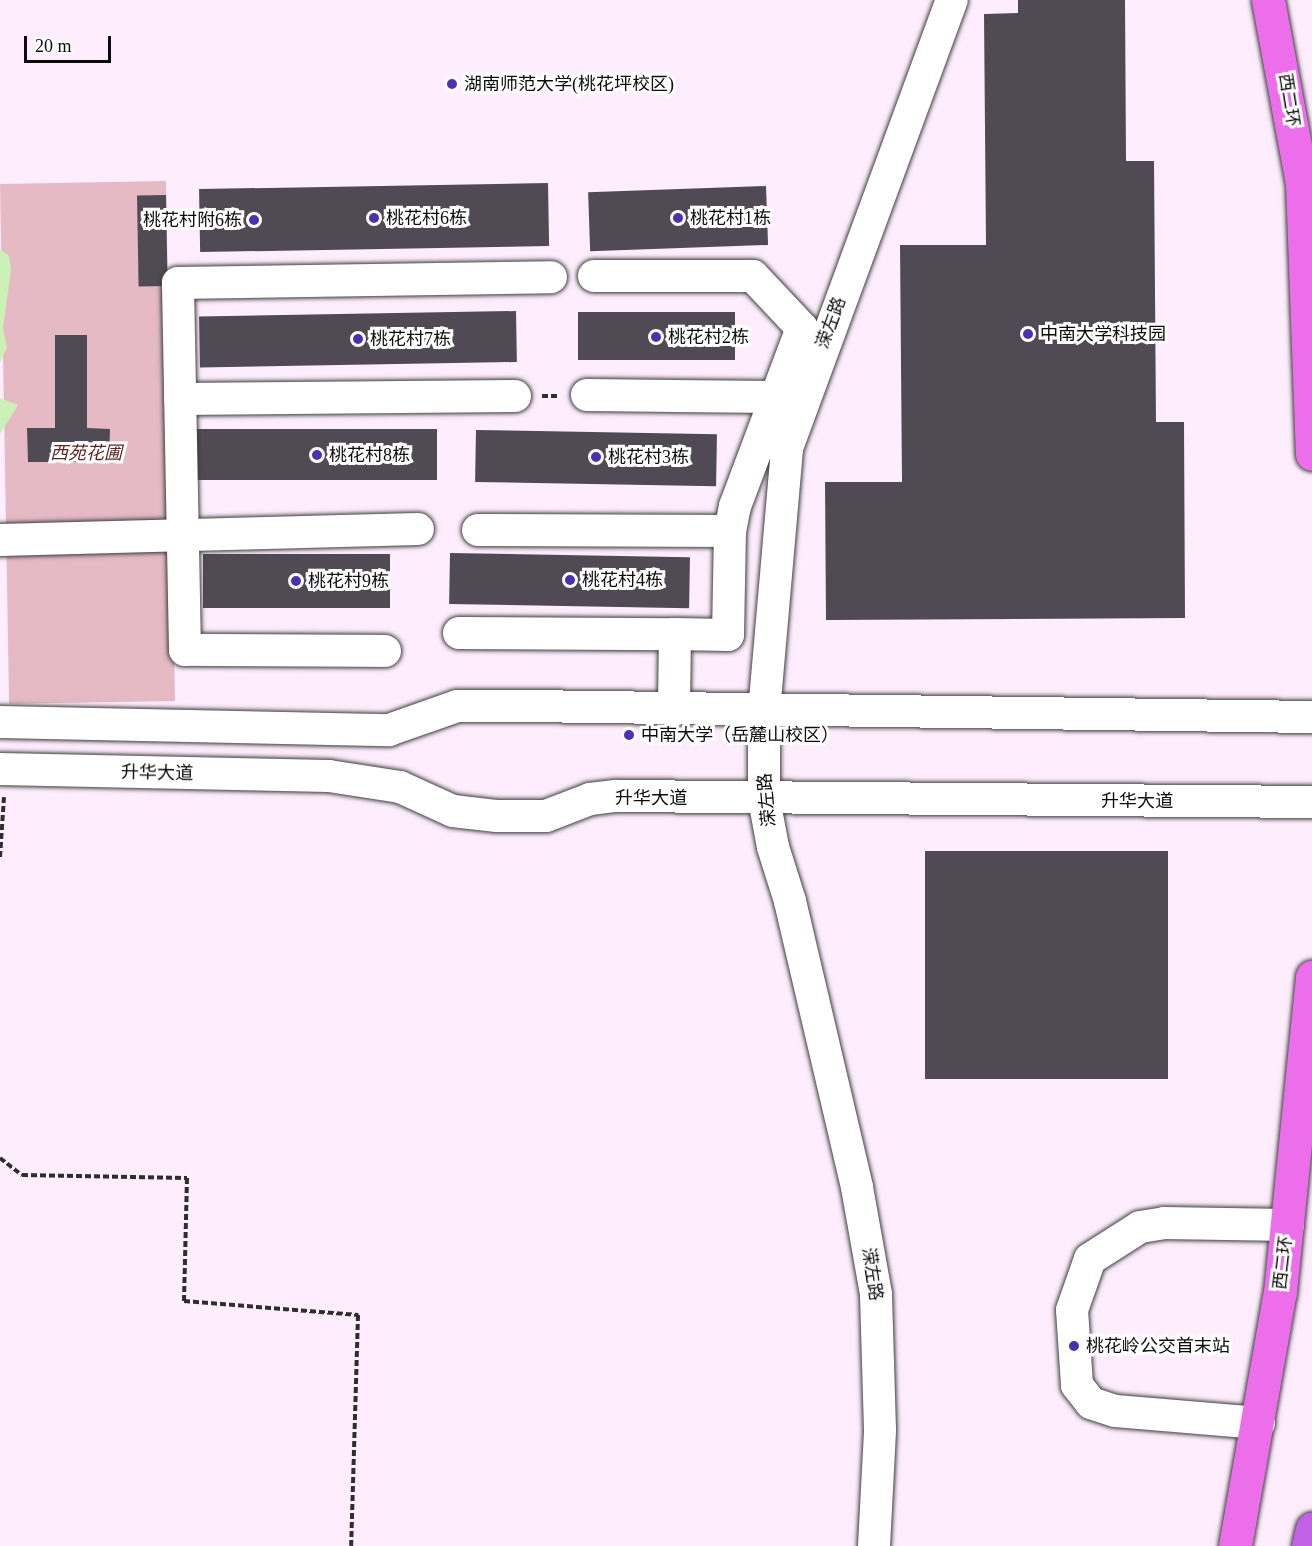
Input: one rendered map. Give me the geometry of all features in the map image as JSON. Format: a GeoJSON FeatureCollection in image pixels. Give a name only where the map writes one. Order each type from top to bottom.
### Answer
{"type":"FeatureCollection","features":[{"type":"Feature","properties":{"kind":"highway"},"geometry":{"type":"LineString","coordinates":[[1308,1546],[1312,1528]]}},
{"type":"Feature","properties":{"kind":"main road","name":"西二环"},"geometry":{"type":"LineString","coordinates":[[1268,0],[1302,184],[1312,454]]}},
{"type":"Feature","properties":{"kind":"main road","name":"西二环"},"geometry":{"type":"LineString","coordinates":[[1235,1546],[1258,1423],[1288,1225],[1312,977]]}},
{"type":"Feature","properties":{"kind":"street","name":"溁左路"},"geometry":{"type":"LineString","coordinates":[[874,1546],[880,1430],[876,1294],[857,1187],[764,799],[764,712],[787,448],[952,0]]}},
{"type":"Feature","properties":{"kind":"street"},"geometry":{"type":"LineString","coordinates":[[459,633],[728,635],[730,531],[741,488],[802,328],[753,276],[594,276]]}},
{"type":"Feature","properties":{"kind":"street"},"geometry":{"type":"LineString","coordinates":[[385,651],[185,650],[178,283],[551,277]]}},
{"type":"Feature","properties":{"kind":"street"},"geometry":{"type":"LineString","coordinates":[[587,395],[776,397]]}},
{"type":"Feature","properties":{"kind":"street"},"geometry":{"type":"LineString","coordinates":[[180,399],[515,396]]}},
{"type":"Feature","properties":{"kind":"street"},"geometry":{"type":"LineString","coordinates":[[0,540],[183,537],[418,529]]}},
{"type":"Feature","properties":{"kind":"street"},"geometry":{"type":"LineString","coordinates":[[478,530],[730,531]]}},
{"type":"Feature","properties":{"kind":"street"},"geometry":{"type":"LineString","coordinates":[[674,710],[675,634]]}},
{"type":"Feature","properties":{"kind":"street"},"geometry":{"type":"LineString","coordinates":[[0,722],[389,730],[457,706],[764,712],[1312,717]]}},
{"type":"Feature","properties":{"kind":"street","name":"升华大道"},"geometry":{"type":"LineString","coordinates":[[0,769],[329,776],[400,787],[453,811],[497,816],[546,816],[590,799],[616,796],[1312,802]]}},
{"type":"Feature","properties":{"kind":"street"},"geometry":{"type":"LineString","coordinates":[[1258,1423],[1115,1410],[1091,1403],[1077,1385],[1072,1310],[1090,1259],[1140,1227],[1164,1223],[1288,1225]]}},
{"type":"Feature","properties":{"kind":"path"},"geometry":{"type":"LineString","coordinates":[[515,396],[587,395]]}},
{"type":"Feature","properties":{"kind":"path"},"geometry":{"type":"LineString","coordinates":[[0,1158],[22,1175],[188,1178],[184,1301],[358,1315],[351,1546]]}},
{"type":"Feature","properties":{"kind":"green space","name":"西苑花圃"},"geometry":{"type":"Polygon","coordinates":[[[166,181],[175,701],[9,704],[0,184],[166,181]]]}},
{"type":"Feature","properties":{"kind":"shaded area"},"geometry":{"type":"Polygon","coordinates":[[[0,249],[9,256],[11,270],[3,328],[7,347],[0,363],[0,249]]]}},
{"type":"Feature","properties":{"kind":"shaded area"},"geometry":{"type":"Polygon","coordinates":[[[0,398],[18,405],[0,434],[0,398]]]}},
{"type":"Feature","properties":{"kind":"building","name":"中南大学科技园"},"geometry":{"type":"Polygon","coordinates":[[[1018,0],[1125,0],[1126,161],[1154,161],[1156,422],[1184,422],[1185,618],[826,620],[825,482],[902,482],[900,245],[986,245],[984,14],[1018,13],[1018,0]]]}},
{"type":"Feature","properties":{"kind":"building","name":"桃花村6栋"},"geometry":{"type":"Polygon","coordinates":[[[548,183],[549,246],[200,252],[199,189],[548,183]]]}},
{"type":"Feature","properties":{"kind":"building","name":"桃花村1栋"},"geometry":{"type":"Polygon","coordinates":[[[766,186],[768,245],[590,251],[588,192],[766,186]]]}},
{"type":"Feature","properties":{"kind":"building"},"geometry":{"type":"Polygon","coordinates":[[[166,195],[168,286],[139,286],[137,196],[166,195]]]}},
{"type":"Feature","properties":{"kind":"building","name":"桃花村7栋"},"geometry":{"type":"Polygon","coordinates":[[[516,311],[517,362],[200,368],[199,317],[516,311]]]}},
{"type":"Feature","properties":{"kind":"building","name":"桃花村2栋"},"geometry":{"type":"Polygon","coordinates":[[[578,312],[735,312],[735,360],[578,360],[578,312]]]}},
{"type":"Feature","properties":{"kind":"building"},"geometry":{"type":"Polygon","coordinates":[[[55,335],[87,335],[87,428],[110,429],[109,462],[28,462],[27,428],[55,428],[55,335]]]}},
{"type":"Feature","properties":{"kind":"building","name":"桃花村8栋"},"geometry":{"type":"Polygon","coordinates":[[[196,429],[437,429],[437,480],[196,480],[196,429]]]}},
{"type":"Feature","properties":{"kind":"building","name":"桃花村3栋"},"geometry":{"type":"Polygon","coordinates":[[[476,430],[717,434],[716,486],[475,482],[476,430]]]}},
{"type":"Feature","properties":{"kind":"building","name":"桃花村4栋"},"geometry":{"type":"Polygon","coordinates":[[[450,553],[690,557],[689,608],[449,604],[450,553]]]}},
{"type":"Feature","properties":{"kind":"building","name":"桃花村9栋"},"geometry":{"type":"Polygon","coordinates":[[[203,554],[390,554],[390,608],[203,608],[203,554]]]}},
{"type":"Feature","properties":{"kind":"building"},"geometry":{"type":"Polygon","coordinates":[[[925,851],[1168,851],[1168,1079],[925,1079],[925,851]]]}},
{"type":"Feature","properties":{"kind":"place","name":"湖南师范大学(桃花坪校区)"},"geometry":{"type":"Point","coordinates":[452,84]}},
{"type":"Feature","properties":{"kind":"place","name":"桃花村6栋"},"geometry":{"type":"Point","coordinates":[374,218]}},
{"type":"Feature","properties":{"kind":"place","name":"桃花村1栋"},"geometry":{"type":"Point","coordinates":[678,218]}},
{"type":"Feature","properties":{"kind":"place","name":"桃花村附6栋"},"geometry":{"type":"Point","coordinates":[254,220]}},
{"type":"Feature","properties":{"kind":"place","name":"中南大学科技园"},"geometry":{"type":"Point","coordinates":[1028,334]}},
{"type":"Feature","properties":{"kind":"place","name":"桃花村2栋"},"geometry":{"type":"Point","coordinates":[656,337]}},
{"type":"Feature","properties":{"kind":"place","name":"桃花村7栋"},"geometry":{"type":"Point","coordinates":[358,339]}},
{"type":"Feature","properties":{"kind":"place","name":"桃花村8栋"},"geometry":{"type":"Point","coordinates":[317,455]}},
{"type":"Feature","properties":{"kind":"place","name":"桃花村3栋"},"geometry":{"type":"Point","coordinates":[596,457]}},
{"type":"Feature","properties":{"kind":"place","name":"桃花村4栋"},"geometry":{"type":"Point","coordinates":[570,580]}},
{"type":"Feature","properties":{"kind":"place","name":"桃花村9栋"},"geometry":{"type":"Point","coordinates":[296,581]}},
{"type":"Feature","properties":{"kind":"place","name":"中南大学（岳麓山校区）"},"geometry":{"type":"Point","coordinates":[629,735]}},
{"type":"Feature","properties":{"kind":"place","name":"桃花岭公交首末站"},"geometry":{"type":"Point","coordinates":[1074,1346]}}]}
